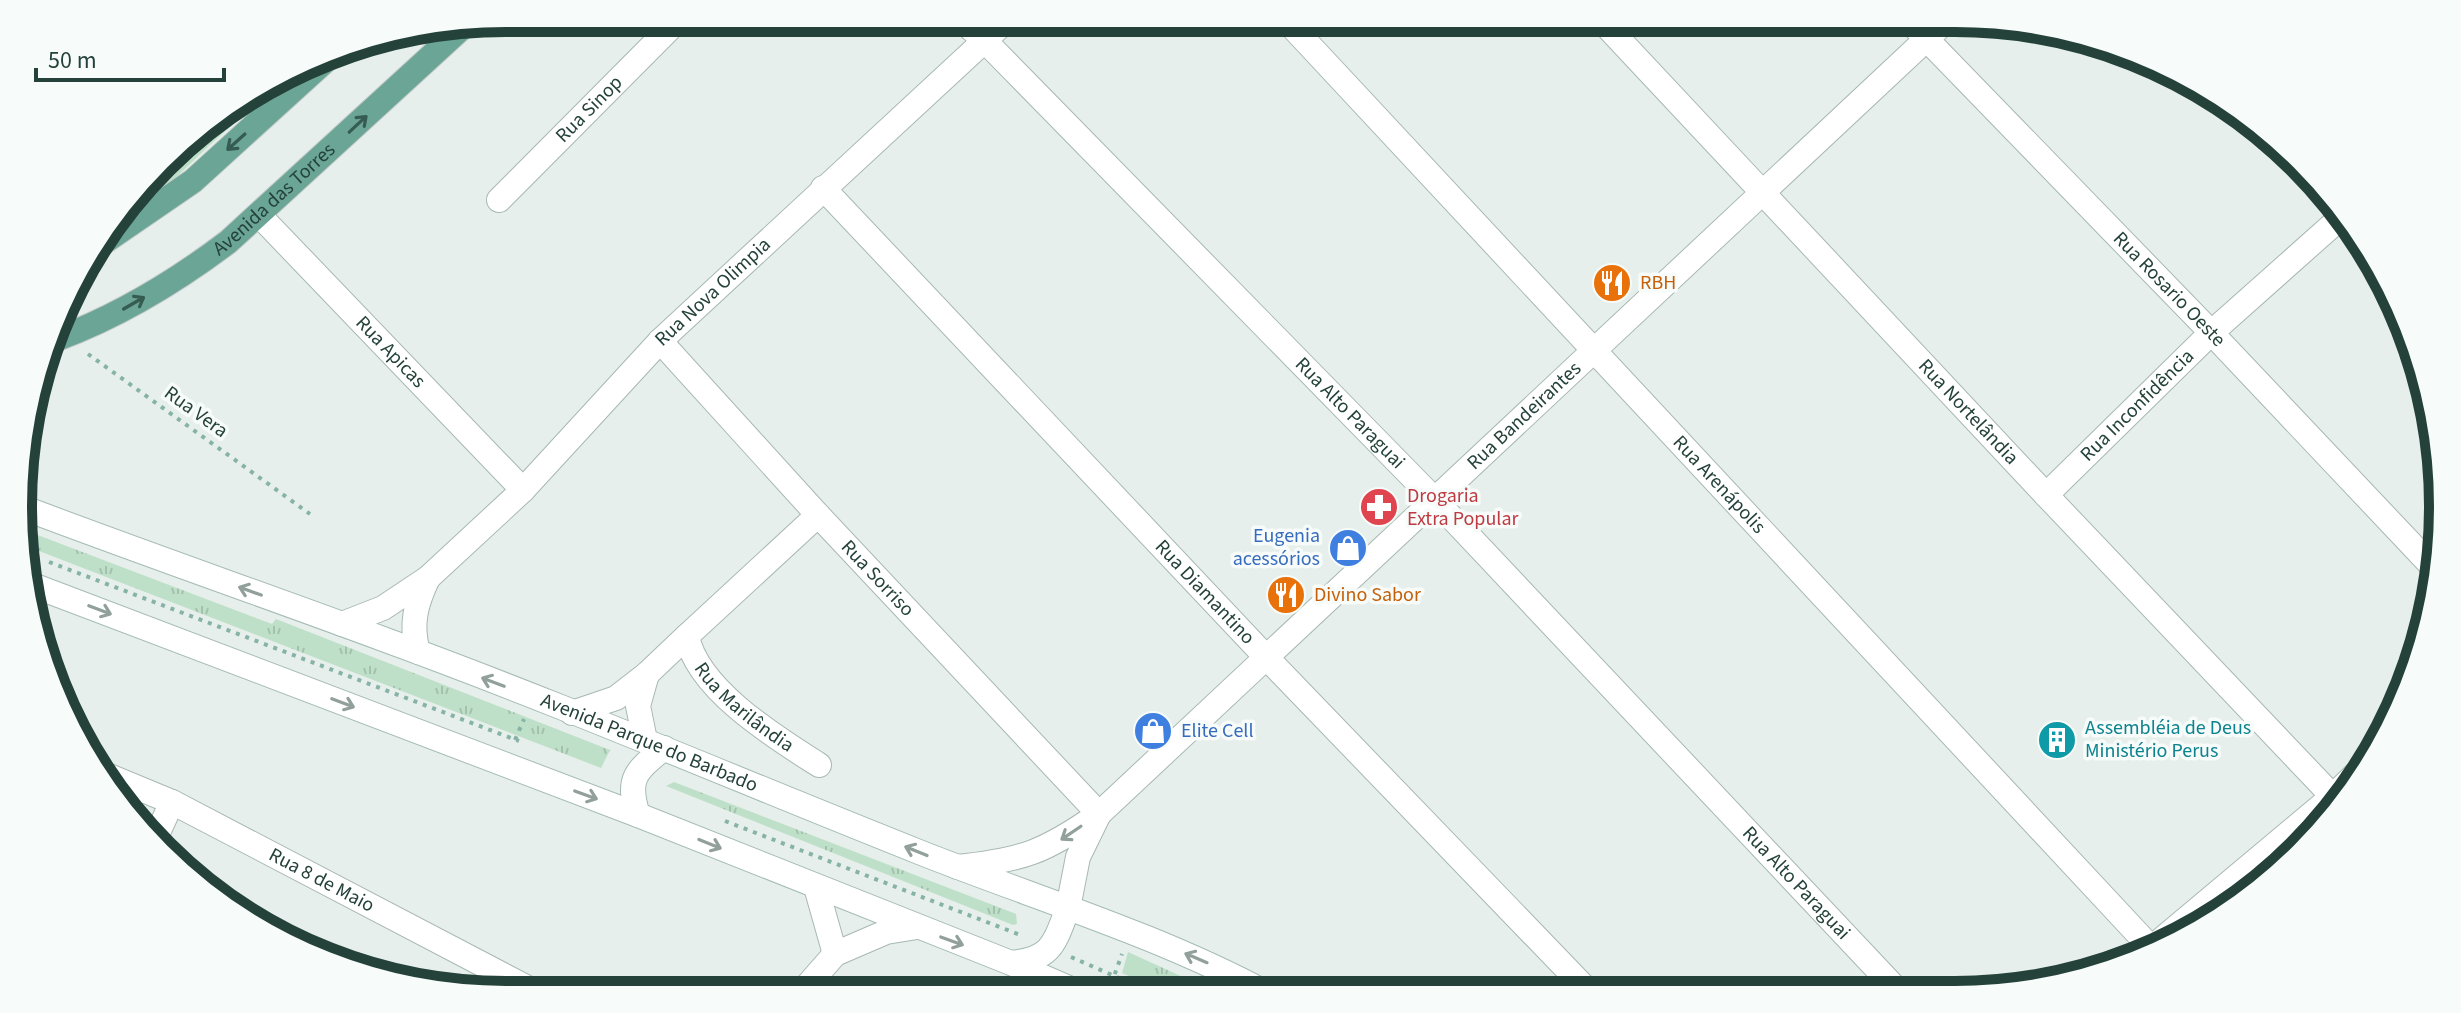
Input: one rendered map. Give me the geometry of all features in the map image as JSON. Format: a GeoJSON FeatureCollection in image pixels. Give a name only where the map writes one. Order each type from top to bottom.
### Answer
{"type":"FeatureCollection","features":[{"type":"Feature","properties":{"kind":"main road","name":"Avenida das Torres"},"geometry":{"type":"LineString","coordinates":[[64,336],[119,312],[187,273],[259,215],[454,35]]}},
{"type":"Feature","properties":{"kind":"main road"},"geometry":{"type":"LineString","coordinates":[[121,230],[193,181],[309,75]]}},
{"type":"Feature","properties":{"kind":"street","name":"Rua Sinop"},"geometry":{"type":"LineString","coordinates":[[499,200],[666,32]]}},
{"type":"Feature","properties":{"kind":"street","name":"Rua Alto Paraguai"},"geometry":{"type":"LineString","coordinates":[[975,32],[1434,499],[1889,981]]}},
{"type":"Feature","properties":{"kind":"street","name":"Rua Nova Olimpia"},"geometry":{"type":"LineString","coordinates":[[342,624],[383,608],[428,578],[523,490],[660,341],[994,32]]}},
{"type":"Feature","properties":{"kind":"street","name":"Rua Arenápolis"},"geometry":{"type":"LineString","coordinates":[[1297,32],[2143,942]]}},
{"type":"Feature","properties":{"kind":"street","name":"Rua Nortelândia"},"geometry":{"type":"LineString","coordinates":[[1612,32],[2331,795]]}},
{"type":"Feature","properties":{"kind":"street","name":"Rua Rosario Oeste"},"geometry":{"type":"LineString","coordinates":[[1919,32],[2426,560]]}},
{"type":"Feature","properties":{"kind":"street","name":"Rua Bandeirantes"},"geometry":{"type":"LineString","coordinates":[[957,867],[1002,862],[1029,854],[1056,843],[1099,814],[1934,32]]}},
{"type":"Feature","properties":{"kind":"street","name":"Rua Diamantino"},"geometry":{"type":"LineString","coordinates":[[823,188],[1266,657],[1578,981]]}},
{"type":"Feature","properties":{"kind":"street","name":"Rua Apicas"},"geometry":{"type":"LineString","coordinates":[[259,215],[523,490]]}},
{"type":"Feature","properties":{"kind":"street","name":"Rua Inconfidência"},"geometry":{"type":"LineString","coordinates":[[2046,495],[2211,333],[2335,223]]}},
{"type":"Feature","properties":{"kind":"street","name":"Rua Sorriso"},"geometry":{"type":"LineString","coordinates":[[660,341],[818,515],[1099,814]]}},
{"type":"Feature","properties":{"kind":"street","name":"Avenida Parque do Barbado"},"geometry":{"type":"LineString","coordinates":[[32,511],[418,652],[957,867],[1131,931],[1244,981]]}},
{"type":"Feature","properties":{"kind":"street","name":"Rua Marilândia"},"geometry":{"type":"LineString","coordinates":[[572,713],[610,701],[647,674],[818,515]]}},
{"type":"Feature","properties":{"kind":"street","name":"Rua Nova Olimpia"},"geometry":{"type":"LineString","coordinates":[[418,652],[413,635],[414,618],[418,599],[428,578]]}},
{"type":"Feature","properties":{"kind":"street"},"geometry":{"type":"LineString","coordinates":[[39,588],[638,815],[1052,981]]}},
{"type":"Feature","properties":{"kind":"street","name":"Rua Marilândia"},"geometry":{"type":"LineString","coordinates":[[687,636],[690,652],[725,696],[762,729],[819,765]]}},
{"type":"Feature","properties":{"kind":"street"},"geometry":{"type":"LineString","coordinates":[[638,815],[631,794],[633,782],[654,744],[638,706],[647,674]]}},
{"type":"Feature","properties":{"kind":"street","name":"Rua 8 de Maio"},"geometry":{"type":"LineString","coordinates":[[119,780],[172,802],[511,981]]}},
{"type":"Feature","properties":{"kind":"street"},"geometry":{"type":"LineString","coordinates":[[159,829],[172,802]]}},
{"type":"Feature","properties":{"kind":"street","name":"Rua Bandeirantes"},"geometry":{"type":"LineString","coordinates":[[1011,963],[1034,960],[1043,955],[1060,928],[1068,908],[1078,857],[1099,814]]}},
{"type":"Feature","properties":{"kind":"street"},"geometry":{"type":"LineString","coordinates":[[2191,917],[2307,824]]}},
{"type":"Feature","properties":{"kind":"street"},"geometry":{"type":"LineString","coordinates":[[816,887],[835,954]]}},
{"type":"Feature","properties":{"kind":"street"},"geometry":{"type":"LineString","coordinates":[[811,981],[835,954],[886,932],[917,927]]}},
{"type":"Feature","properties":{"kind":"path","name":"Rua Vera"},"geometry":{"type":"LineString","coordinates":[[62,340],[310,514]]}},
{"type":"Feature","properties":{"kind":"path"},"geometry":{"type":"LineString","coordinates":[[505,765],[532,697]]}},
{"type":"Feature","properties":{"kind":"green space"},"geometry":{"type":"Polygon","coordinates":[[[254,105],[210,145],[196,148],[254,105]]]}},
{"type":"Feature","properties":{"kind":"green space"},"geometry":{"type":"Polygon","coordinates":[[[210,145],[139,207],[171,171],[196,148],[210,145]]]}},
{"type":"Feature","properties":{"kind":"green space"},"geometry":{"type":"Polygon","coordinates":[[[35,534],[272,624],[276,619],[610,750],[601,768],[34,549],[33,537],[35,534]]]}},
{"type":"Feature","properties":{"kind":"green space"},"geometry":{"type":"Polygon","coordinates":[[[674,782],[1016,914],[1017,924],[666,786],[674,782]]]}},
{"type":"Feature","properties":{"kind":"green space"},"geometry":{"type":"Polygon","coordinates":[[[1128,952],[1192,981],[1140,981],[1122,973],[1128,952]]]}},
{"type":"Feature","properties":{"kind":"place","name":"RBH"},"geometry":{"type":"Point","coordinates":[1612,283]}},
{"type":"Feature","properties":{"kind":"place","name":"Drogaria Extra Popular"},"geometry":{"type":"Point","coordinates":[1379,507]}},
{"type":"Feature","properties":{"kind":"place","name":"Eugenia acessórios"},"geometry":{"type":"Point","coordinates":[1348,548]}},
{"type":"Feature","properties":{"kind":"place","name":"Divino Sabor"},"geometry":{"type":"Point","coordinates":[1286,595]}},
{"type":"Feature","properties":{"kind":"place","name":"Elite Cell"},"geometry":{"type":"Point","coordinates":[1153,731]}},
{"type":"Feature","properties":{"kind":"place","name":"Assembléia de Deus Ministério Perus"},"geometry":{"type":"Point","coordinates":[2057,740]}}]}
